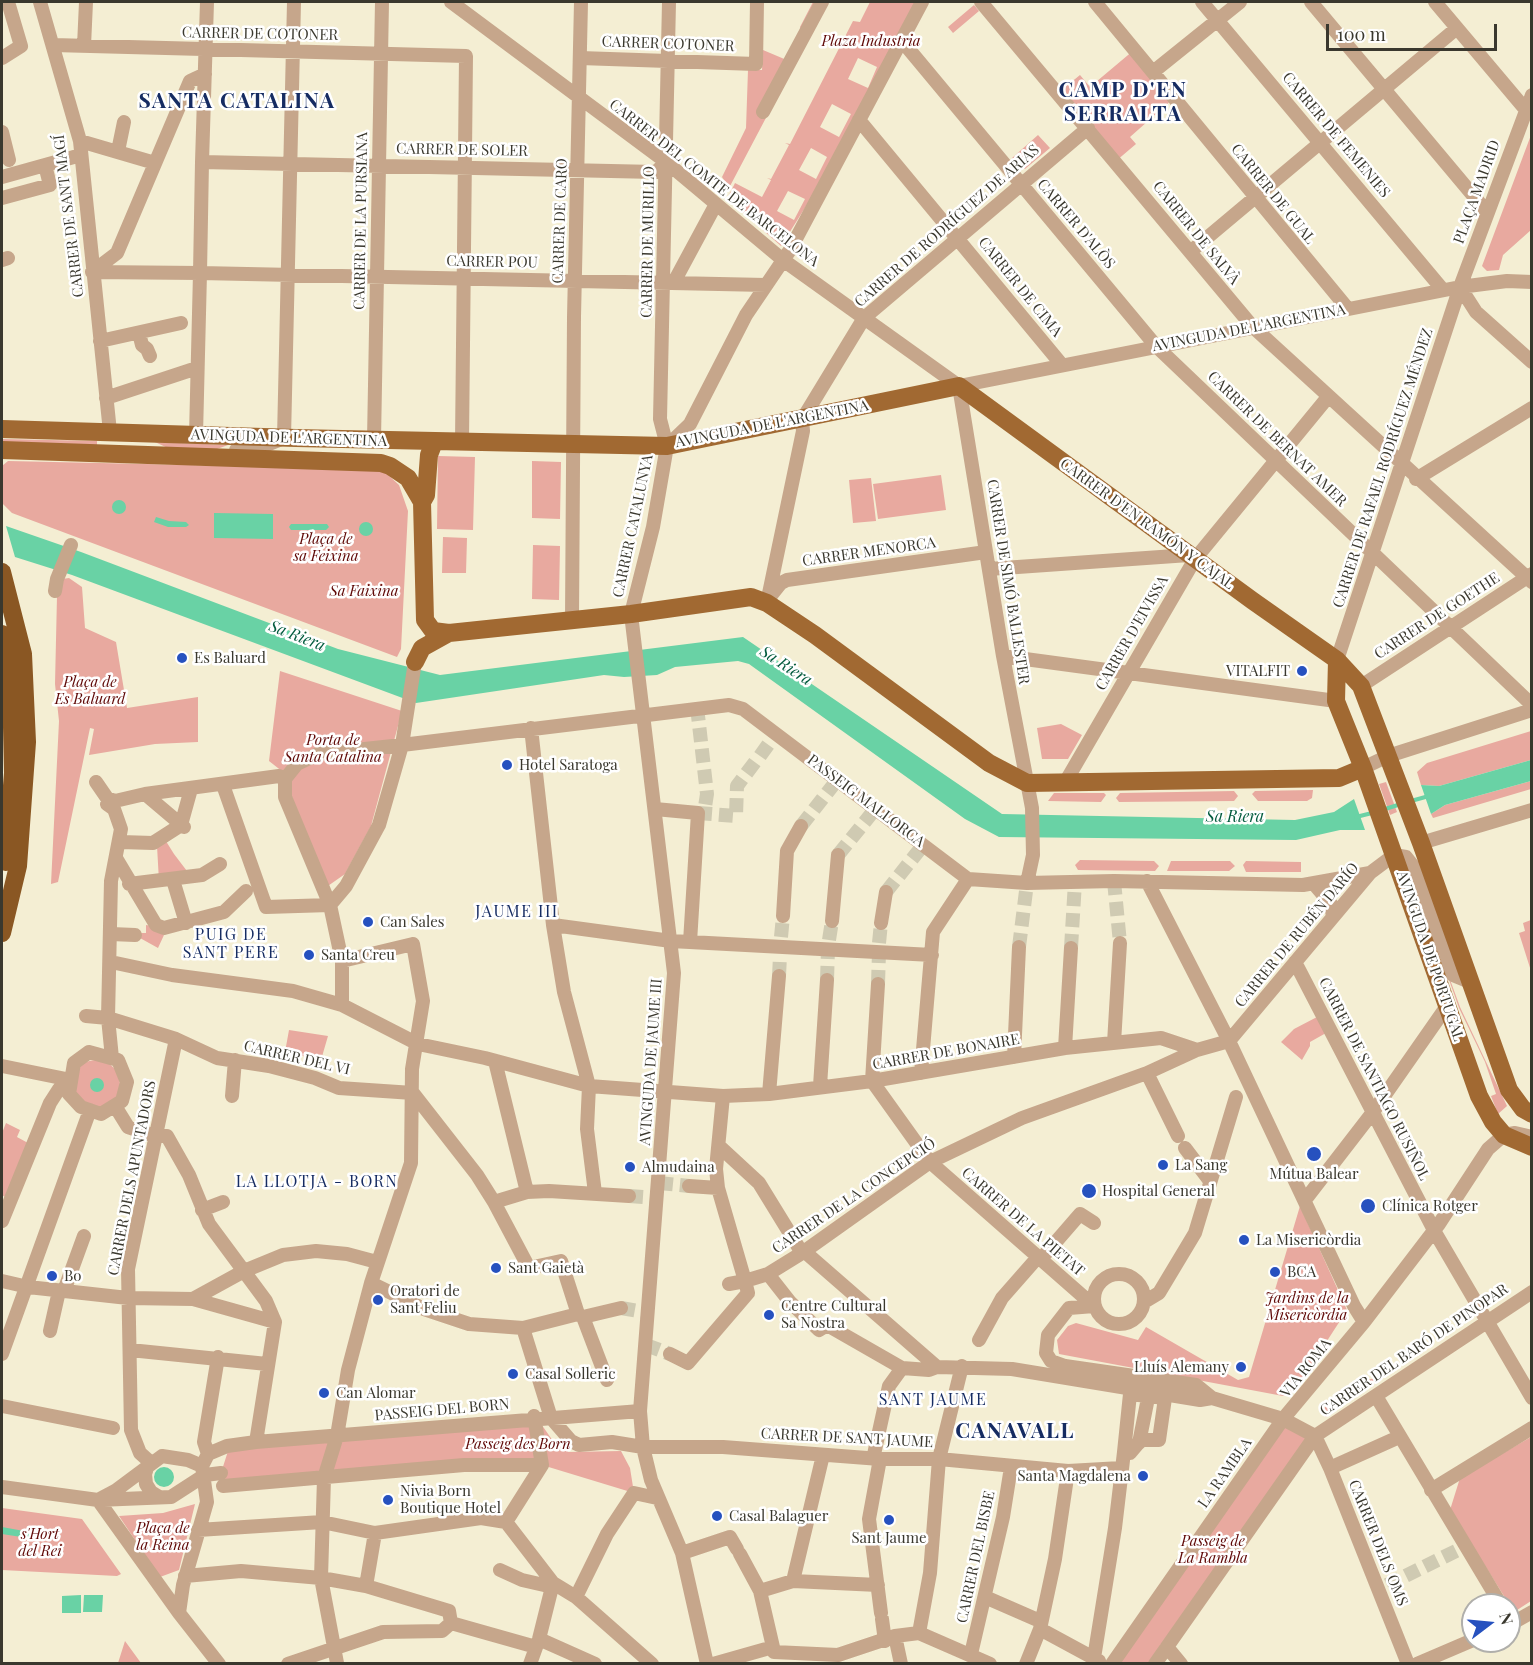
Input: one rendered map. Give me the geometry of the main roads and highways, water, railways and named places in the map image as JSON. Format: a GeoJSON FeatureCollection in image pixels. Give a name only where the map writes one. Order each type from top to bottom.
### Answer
{"type":"FeatureCollection","features":[{"type":"Feature","properties":{"kind":"highway"},"geometry":{"type":"LineString","coordinates":[[2,572],[22,647],[2,887]]}},
{"type":"Feature","properties":{"kind":"highway"},"geometry":{"type":"LineString","coordinates":[[2,634],[14,723],[18,867],[2,933]]}},
{"type":"Feature","properties":{"kind":"main road","name":"AVINGUDA DE L'ARGENTINA"},"geometry":{"type":"LineString","coordinates":[[2,429],[434,442],[573,442],[667,446],[959,386]]}},
{"type":"Feature","properties":{"kind":"main road","name":"CARRER D'EN RAMÓN Y CAJAL"},"geometry":{"type":"LineString","coordinates":[[959,386],[1337,660],[1361,686]]}},
{"type":"Feature","properties":{"kind":"main road"},"geometry":{"type":"LineString","coordinates":[[110,432],[141,454]]}},
{"type":"Feature","properties":{"kind":"main road"},"geometry":{"type":"LineString","coordinates":[[434,442],[429,455],[426,495],[422,502],[425,620],[433,631],[449,633],[631,614],[745,597],[767,603],[989,763],[1027,783],[1339,778],[1363,768],[1336,701],[1337,660]]}},
{"type":"Feature","properties":{"kind":"main road","name":"AVINGUDA DE L'ARGENTINA"},"geometry":{"type":"LineString","coordinates":[[2,450],[381,463],[408,478],[422,502]]}},
{"type":"Feature","properties":{"kind":"main road"},"geometry":{"type":"LineString","coordinates":[[415,662],[422,648],[449,633]]}},
{"type":"Feature","properties":{"kind":"main road","name":"AVINGUDA DE PORTUGAL"},"geometry":{"type":"LineString","coordinates":[[1361,686],[1418,835],[1509,1090],[1523,1109],[1532,1114]]}},
{"type":"Feature","properties":{"kind":"main road","name":"AVINGUDA DE PORTUGAL"},"geometry":{"type":"LineString","coordinates":[[1363,768],[1479,1096],[1489,1116],[1504,1135],[1532,1148]]}},
{"type":"Feature","properties":{"kind":"water"},"geometry":{"type":"Polygon","coordinates":[[[116,500],[122,500],[126,507],[122,514],[116,514],[112,510],[112,504],[116,500]]]}},
{"type":"Feature","properties":{"kind":"water"},"geometry":{"type":"Polygon","coordinates":[[[214,513],[273,514],[273,539],[214,538],[214,513]]]}},
{"type":"Feature","properties":{"kind":"water"},"geometry":{"type":"Polygon","coordinates":[[[156,517],[169,521],[186,522],[189,525],[168,527],[154,522],[156,517]]]}},
{"type":"Feature","properties":{"kind":"water"},"geometry":{"type":"Polygon","coordinates":[[[363,522],[369,522],[373,529],[369,536],[363,536],[359,532],[359,526],[363,522]]]}},
{"type":"Feature","properties":{"kind":"water"},"geometry":{"type":"Polygon","coordinates":[[[291,524],[327,524],[329,527],[326,530],[291,530],[289,527],[291,524]]]}},
{"type":"Feature","properties":{"kind":"water"},"geometry":{"type":"Polygon","coordinates":[[[6,526],[338,649],[440,675],[743,637],[1002,814],[1295,820],[1334,812],[1354,799],[1365,830],[1340,830],[1296,840],[999,837],[965,819],[749,664],[738,661],[675,667],[657,675],[624,677],[604,675],[416,703],[72,575],[15,557],[6,526]]]}},
{"type":"Feature","properties":{"kind":"water"},"geometry":{"type":"Polygon","coordinates":[[[1531,760],[1531,781],[1445,805],[1431,814],[1421,785],[1439,786],[1531,760]]]}},
{"type":"Feature","properties":{"kind":"water"},"geometry":{"type":"Polygon","coordinates":[[[94,1078],[100,1078],[104,1085],[100,1092],[94,1092],[90,1088],[90,1082],[94,1078]]]}},
{"type":"Feature","properties":{"kind":"water"},"geometry":{"type":"Polygon","coordinates":[[[164,1467],[171,1470],[174,1477],[171,1484],[164,1487],[157,1484],[154,1477],[157,1470],[164,1467]]]}},
{"type":"Feature","properties":{"kind":"water"},"geometry":{"type":"Polygon","coordinates":[[[2,1527],[35,1533],[34,1539],[2,1534],[2,1527]]]}},
{"type":"Feature","properties":{"kind":"water"},"geometry":{"type":"Polygon","coordinates":[[[81,1595],[81,1613],[62,1613],[62,1596],[81,1595]]]}},
{"type":"Feature","properties":{"kind":"water"},"geometry":{"type":"Polygon","coordinates":[[[84,1595],[103,1595],[102,1612],[83,1612],[84,1595]]]}},
{"type":"Feature","properties":{"kind":"waterway","name":"Sa Riera"},"geometry":{"type":"LineString","coordinates":[[1411,801],[1429,796]]}},
{"type":"Feature","properties":{"kind":"waterway","name":"Sa Riera"},"geometry":{"type":"LineString","coordinates":[[1382,810],[1401,804]]}},
{"type":"Feature","properties":{"kind":"waterway","name":"Sa Riera"},"geometry":{"type":"LineString","coordinates":[[1356,817],[1372,813]]}},
{"type":"Feature","properties":{"kind":"tunnel"},"geometry":{"type":"LineString","coordinates":[[697,707],[707,794],[704,813]]}},
{"type":"Feature","properties":{"kind":"tunnel"},"geometry":{"type":"LineString","coordinates":[[760,756],[775,735]]}},
{"type":"Feature","properties":{"kind":"tunnel"},"geometry":{"type":"LineString","coordinates":[[698,813],[736,816],[737,786],[758,758]]}},
{"type":"Feature","properties":{"kind":"tunnel"},"geometry":{"type":"LineString","coordinates":[[801,826],[838,779]]}},
{"type":"Feature","properties":{"kind":"tunnel"},"geometry":{"type":"LineString","coordinates":[[838,855],[876,808]]}},
{"type":"Feature","properties":{"kind":"tunnel"},"geometry":{"type":"LineString","coordinates":[[886,892],[924,844]]}},
{"type":"Feature","properties":{"kind":"tunnel"},"geometry":{"type":"LineString","coordinates":[[1114,881],[1120,943]]}},
{"type":"Feature","properties":{"kind":"tunnel"},"geometry":{"type":"LineString","coordinates":[[1071,948],[1075,882]]}},
{"type":"Feature","properties":{"kind":"tunnel"},"geometry":{"type":"LineString","coordinates":[[1019,947],[1027,883]]}},
{"type":"Feature","properties":{"kind":"tunnel"},"geometry":{"type":"LineString","coordinates":[[781,937],[783,916]]}},
{"type":"Feature","properties":{"kind":"tunnel"},"geometry":{"type":"LineString","coordinates":[[829,940],[832,921]]}},
{"type":"Feature","properties":{"kind":"tunnel"},"geometry":{"type":"LineString","coordinates":[[879,943],[881,923]]}},
{"type":"Feature","properties":{"kind":"tunnel"},"geometry":{"type":"LineString","coordinates":[[827,980],[828,949]]}},
{"type":"Feature","properties":{"kind":"tunnel"},"geometry":{"type":"LineString","coordinates":[[878,984],[879,952]]}},
{"type":"Feature","properties":{"kind":"tunnel"},"geometry":{"type":"LineString","coordinates":[[779,976],[780,956]]}},
{"type":"Feature","properties":{"kind":"tunnel"},"geometry":{"type":"LineString","coordinates":[[659,1183],[689,1186]]}},
{"type":"Feature","properties":{"kind":"tunnel"},"geometry":{"type":"LineString","coordinates":[[629,1196],[658,1198]]}},
{"type":"Feature","properties":{"kind":"tunnel"},"geometry":{"type":"LineString","coordinates":[[621,1308],[649,1313]]}},
{"type":"Feature","properties":{"kind":"tunnel"},"geometry":{"type":"LineString","coordinates":[[646,1345],[670,1354]]}},
{"type":"Feature","properties":{"kind":"tunnel"},"geometry":{"type":"LineString","coordinates":[[1387,1585],[1458,1550]]}},
{"type":"Feature","properties":{"kind":"place","name":"Es Baluard"},"geometry":{"type":"Point","coordinates":[182,658]}},
{"type":"Feature","properties":{"kind":"place","name":"VITALFIT"},"geometry":{"type":"Point","coordinates":[1302,671]}},
{"type":"Feature","properties":{"kind":"place","name":"Hotel Saratoga"},"geometry":{"type":"Point","coordinates":[507,765]}},
{"type":"Feature","properties":{"kind":"place","name":"Can Sales"},"geometry":{"type":"Point","coordinates":[368,922]}},
{"type":"Feature","properties":{"kind":"place","name":"Santa Creu"},"geometry":{"type":"Point","coordinates":[309,955]}},
{"type":"Feature","properties":{"kind":"place","name":"Mútua Balear"},"geometry":{"type":"Point","coordinates":[1314,1154]}},
{"type":"Feature","properties":{"kind":"place","name":"La Sang"},"geometry":{"type":"Point","coordinates":[1163,1165]}},
{"type":"Feature","properties":{"kind":"place","name":"Almudaina"},"geometry":{"type":"Point","coordinates":[630,1167]}},
{"type":"Feature","properties":{"kind":"place","name":"Hospital General"},"geometry":{"type":"Point","coordinates":[1089,1191]}},
{"type":"Feature","properties":{"kind":"place","name":"Clínica Rotger"},"geometry":{"type":"Point","coordinates":[1368,1206]}},
{"type":"Feature","properties":{"kind":"place","name":"La Misericòrdia"},"geometry":{"type":"Point","coordinates":[1244,1240]}},
{"type":"Feature","properties":{"kind":"place","name":"Sant Gaietà"},"geometry":{"type":"Point","coordinates":[496,1268]}},
{"type":"Feature","properties":{"kind":"place","name":"BCA"},"geometry":{"type":"Point","coordinates":[1275,1272]}},
{"type":"Feature","properties":{"kind":"place","name":"Bo"},"geometry":{"type":"Point","coordinates":[52,1276]}},
{"type":"Feature","properties":{"kind":"place","name":"Oratori de Sant Feliu"},"geometry":{"type":"Point","coordinates":[378,1300]}},
{"type":"Feature","properties":{"kind":"place","name":"Centre Cultural Sa Nostra"},"geometry":{"type":"Point","coordinates":[769,1315]}},
{"type":"Feature","properties":{"kind":"place","name":"Lluís Alemany"},"geometry":{"type":"Point","coordinates":[1241,1367]}},
{"type":"Feature","properties":{"kind":"place","name":"Casal Solleric"},"geometry":{"type":"Point","coordinates":[513,1374]}},
{"type":"Feature","properties":{"kind":"place","name":"Can Alomar"},"geometry":{"type":"Point","coordinates":[324,1393]}},
{"type":"Feature","properties":{"kind":"place","name":"Santa Magdalena"},"geometry":{"type":"Point","coordinates":[1143,1476]}},
{"type":"Feature","properties":{"kind":"place","name":"Nivia Born Boutique Hotel"},"geometry":{"type":"Point","coordinates":[388,1500]}},
{"type":"Feature","properties":{"kind":"place","name":"Casal Balaguer"},"geometry":{"type":"Point","coordinates":[717,1516]}},
{"type":"Feature","properties":{"kind":"place","name":"Sant Jaume"},"geometry":{"type":"Point","coordinates":[889,1520]}},
{"type":"Feature","properties":{"kind":"district","name":"SANTA CATALINA"},"geometry":{"type":"Point","coordinates":[237,101]}},
{"type":"Feature","properties":{"kind":"district","name":"CAMP D'EN SERRALTA"},"geometry":{"type":"Point","coordinates":[1123,102]}},
{"type":"Feature","properties":{"kind":"district","name":"JAUME III"},"geometry":{"type":"Point","coordinates":[517,912]}},
{"type":"Feature","properties":{"kind":"district","name":"PUIG DE SANT PERE"},"geometry":{"type":"Point","coordinates":[231,944]}},
{"type":"Feature","properties":{"kind":"district","name":"LA LLOTJA - BORN"},"geometry":{"type":"Point","coordinates":[317,1182]}},
{"type":"Feature","properties":{"kind":"district","name":"SANT JAUME"},"geometry":{"type":"Point","coordinates":[933,1400]}},
{"type":"Feature","properties":{"kind":"district","name":"CANAVALL"},"geometry":{"type":"Point","coordinates":[1015,1431]}},
{"type":"Feature","properties":{"kind":"park label","name":"Plaza Industria"},"geometry":{"type":"Point","coordinates":[871,41]}},
{"type":"Feature","properties":{"kind":"park label","name":"Plaça de sa Feixina"},"geometry":{"type":"Point","coordinates":[326,548]}},
{"type":"Feature","properties":{"kind":"park label","name":"Sa Faixina"},"geometry":{"type":"Point","coordinates":[364,591]}},
{"type":"Feature","properties":{"kind":"park label","name":"Plaça de Es Baluard"},"geometry":{"type":"Point","coordinates":[90,690]}},
{"type":"Feature","properties":{"kind":"park label","name":"Porta de Santa Catalina"},"geometry":{"type":"Point","coordinates":[333,748]}},
{"type":"Feature","properties":{"kind":"park label","name":"Jardins de la Misericòrdia"},"geometry":{"type":"Point","coordinates":[1307,1306]}},
{"type":"Feature","properties":{"kind":"park label","name":"Passeig des Born"},"geometry":{"type":"Point","coordinates":[518,1444]}},
{"type":"Feature","properties":{"kind":"park label","name":"Plaça de la Reina"},"geometry":{"type":"Point","coordinates":[163,1536]}},
{"type":"Feature","properties":{"kind":"park label","name":"s'Hort del Rei"},"geometry":{"type":"Point","coordinates":[40,1542]}},
{"type":"Feature","properties":{"kind":"park label","name":"Passeig de La Rambla"},"geometry":{"type":"Point","coordinates":[1213,1550]}}]}
